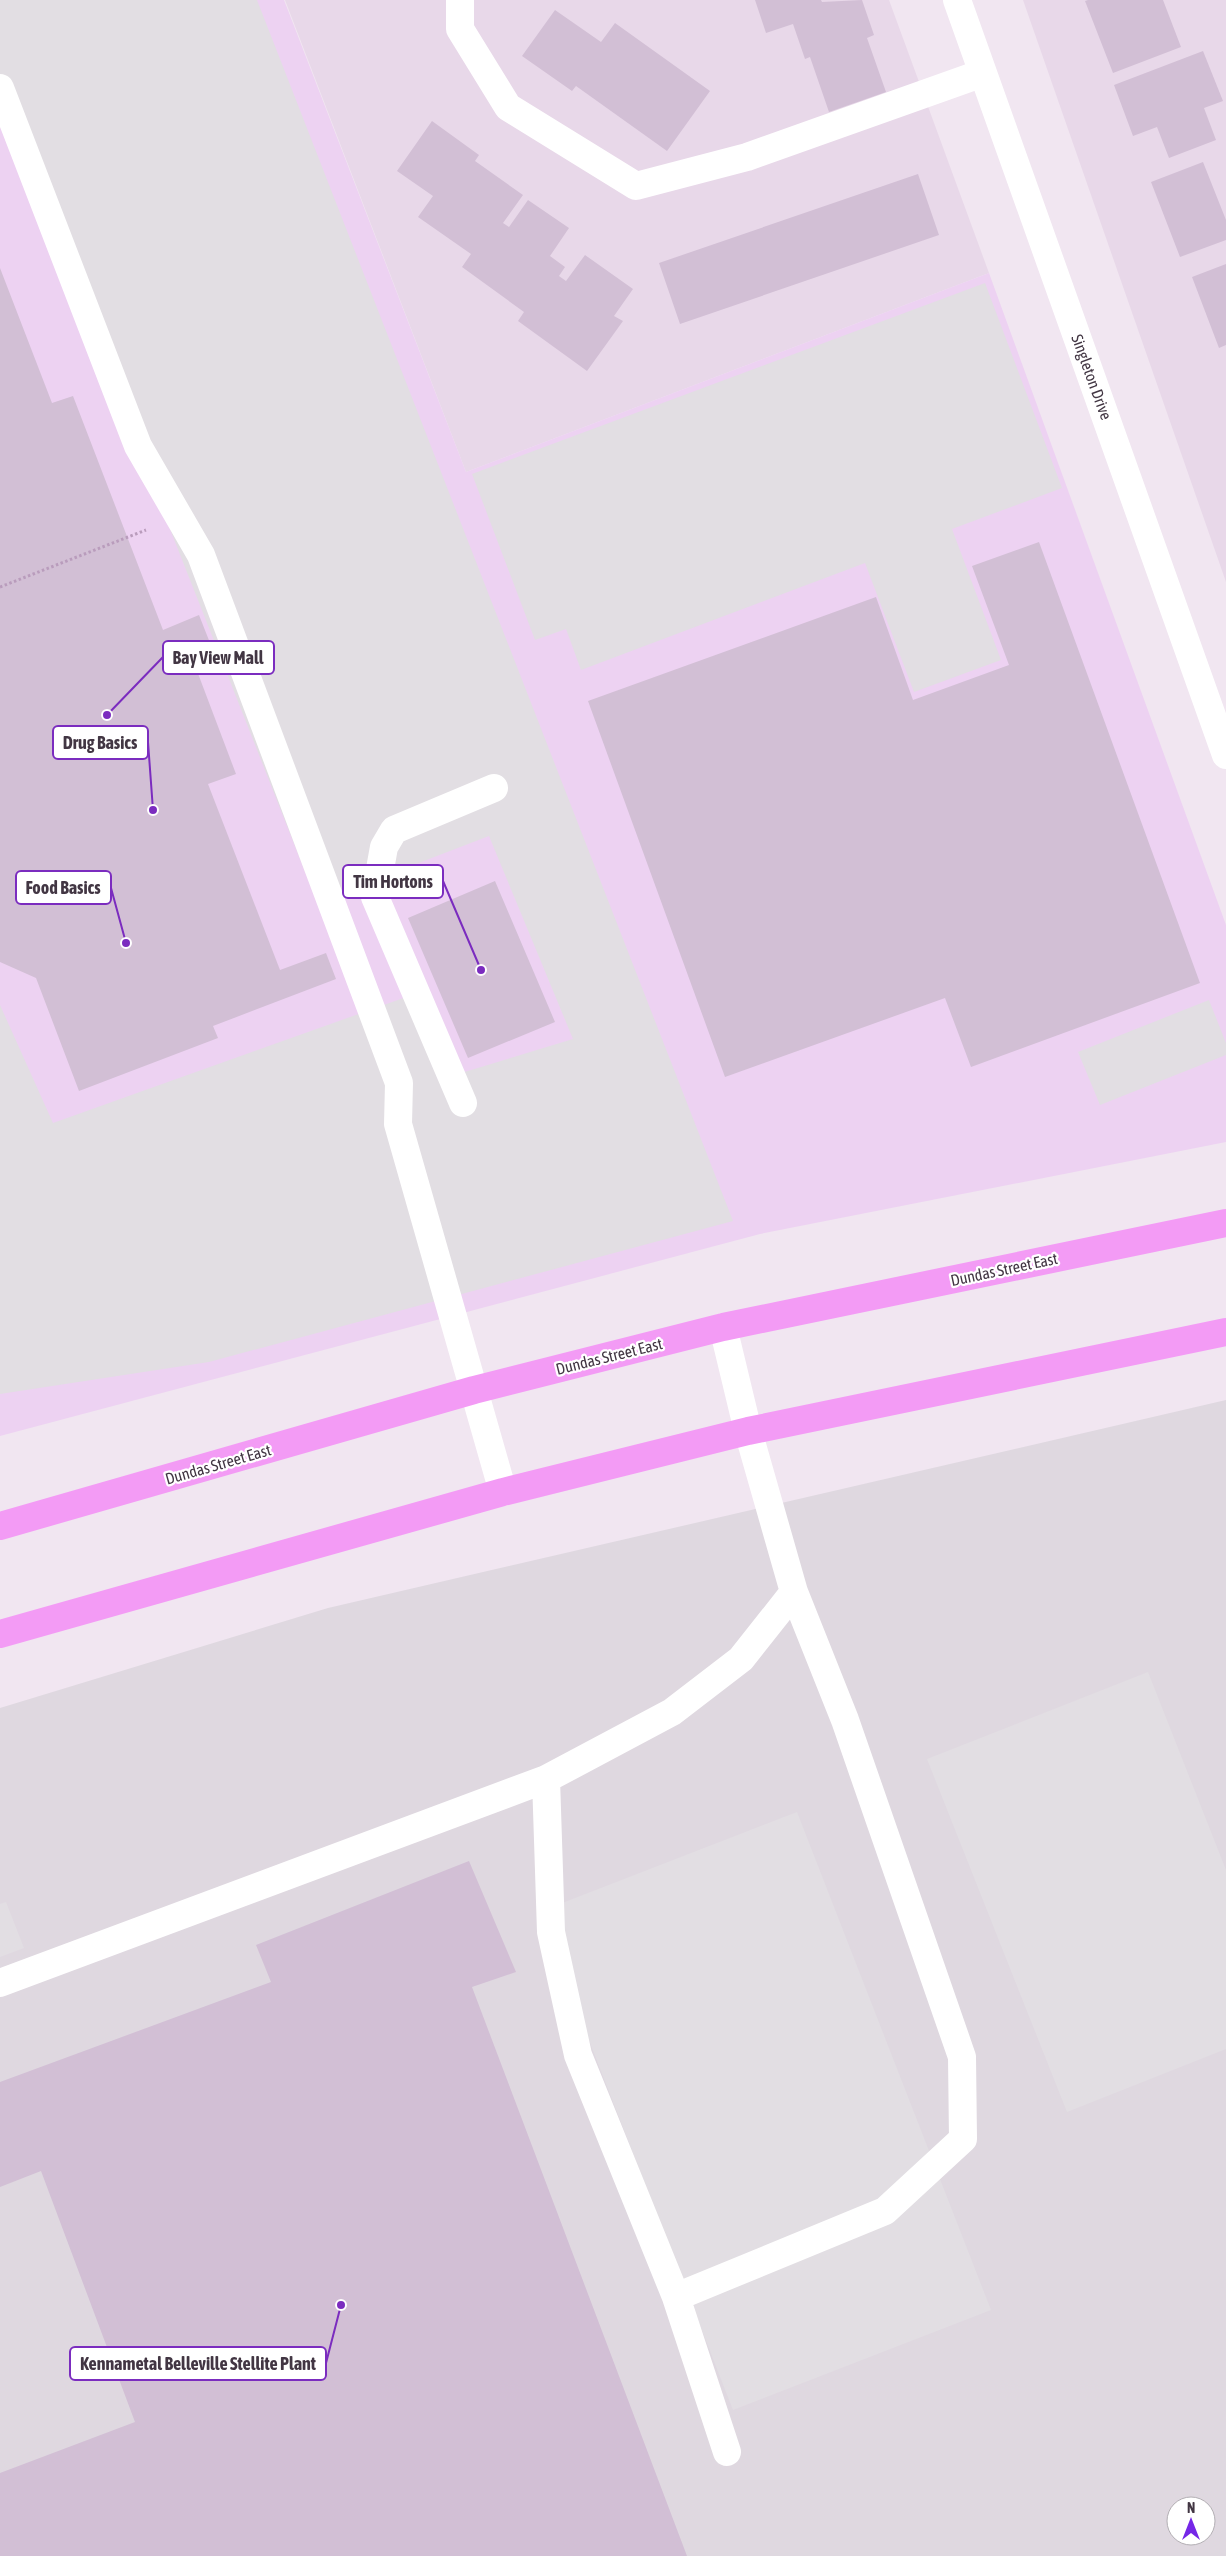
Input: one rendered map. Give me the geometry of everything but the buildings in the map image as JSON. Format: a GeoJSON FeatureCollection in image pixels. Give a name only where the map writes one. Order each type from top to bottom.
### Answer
{"type":"FeatureCollection","features":[{"type":"Feature","properties":{"kind":"main road","name":"Dundas Street East"},"geometry":{"type":"LineString","coordinates":[[0,1526],[474,1390],[723,1328],[1226,1223]]}},
{"type":"Feature","properties":{"kind":"main road"},"geometry":{"type":"LineString","coordinates":[[0,1634],[503,1492],[748,1431],[1226,1332]]}},
{"type":"Feature","properties":{"kind":"street"},"geometry":{"type":"LineString","coordinates":[[460,0],[460,29],[508,107],[636,186],[747,157],[983,73]]}},
{"type":"Feature","properties":{"kind":"street","name":"Singleton Drive"},"geometry":{"type":"LineString","coordinates":[[958,0],[1226,755]]}},
{"type":"Feature","properties":{"kind":"street"},"geometry":{"type":"LineString","coordinates":[[0,88],[138,446],[201,556],[400,1082],[398,1124],[503,1492]]}},
{"type":"Feature","properties":{"kind":"street"},"geometry":{"type":"LineString","coordinates":[[463,1103],[375,897],[384,847],[394,830],[494,788]]}},
{"type":"Feature","properties":{"kind":"street"},"geometry":{"type":"LineString","coordinates":[[676,2297],[885,2211],[963,2140],[962,2057],[845,1720],[794,1592],[748,1431],[723,1328]]}},
{"type":"Feature","properties":{"kind":"street"},"geometry":{"type":"LineString","coordinates":[[0,1983],[546,1779],[672,1712],[741,1659],[794,1592]]}},
{"type":"Feature","properties":{"kind":"street"},"geometry":{"type":"LineString","coordinates":[[546,1779],[551,1932],[578,2055],[676,2297],[727,2452]]}},
{"type":"Feature","properties":{"kind":"path"},"geometry":{"type":"LineString","coordinates":[[0,588],[180,517]]}},
{"type":"Feature","properties":{"kind":"shaded area"},"geometry":{"type":"Polygon","coordinates":[[[0,0],[284,0],[466,472],[989,273],[1226,925],[1226,1142],[760,1234],[0,1436],[0,0]]]}},
{"type":"Feature","properties":{"kind":"shaded area"},"geometry":{"type":"Polygon","coordinates":[[[0,0],[257,0],[733,1221],[209,1362],[0,1394],[0,1005],[53,1123],[409,996],[438,1080],[573,1039],[489,836],[317,902],[0,98],[0,0]]]}},
{"type":"Feature","properties":{"kind":"shaded area"},"geometry":{"type":"Polygon","coordinates":[[[285,0],[889,0],[989,273],[466,472],[285,0]]]}},
{"type":"Feature","properties":{"kind":"shaded area"},"geometry":{"type":"Polygon","coordinates":[[[1023,0],[1226,0],[1226,582],[1023,0]]]}},
{"type":"Feature","properties":{"kind":"shaded area"},"geometry":{"type":"Polygon","coordinates":[[[985,283],[1062,488],[952,529],[1001,660],[914,692],[865,563],[581,670],[566,629],[535,640],[472,474],[985,283]]]}},
{"type":"Feature","properties":{"kind":"shaded area"},"geometry":{"type":"Polygon","coordinates":[[[1209,1000],[1226,1043],[1226,1055],[1100,1105],[1078,1052],[1209,1000]]]}},
{"type":"Feature","properties":{"kind":"shaded area"},"geometry":{"type":"Polygon","coordinates":[[[1226,1400],[1226,2556],[0,2556],[0,1708],[328,1608],[1226,1400]]]}},
{"type":"Feature","properties":{"kind":"shaded area"},"geometry":{"type":"Polygon","coordinates":[[[1148,1672],[1226,1870],[1226,2049],[1067,2112],[927,1759],[1148,1672]]]}},
{"type":"Feature","properties":{"kind":"shaded area"},"geometry":{"type":"Polygon","coordinates":[[[797,1812],[991,2310],[733,2410],[539,1912],[797,1812]]]}},
{"type":"Feature","properties":{"kind":"shaded area"},"geometry":{"type":"Polygon","coordinates":[[[6,1902],[24,1948],[0,1957],[0,1904],[6,1902]]]}},
{"type":"Feature","properties":{"kind":"place","name":"Bay View Mall"},"geometry":{"type":"Point","coordinates":[107,715]}},
{"type":"Feature","properties":{"kind":"place","name":"Drug Basics"},"geometry":{"type":"Point","coordinates":[153,810]}},
{"type":"Feature","properties":{"kind":"place","name":"Food Basics"},"geometry":{"type":"Point","coordinates":[126,943]}},
{"type":"Feature","properties":{"kind":"place","name":"Tim Hortons"},"geometry":{"type":"Point","coordinates":[481,970]}},
{"type":"Feature","properties":{"kind":"place","name":"Kennametal Belleville Stellite Plant"},"geometry":{"type":"Point","coordinates":[341,2305]}}]}
